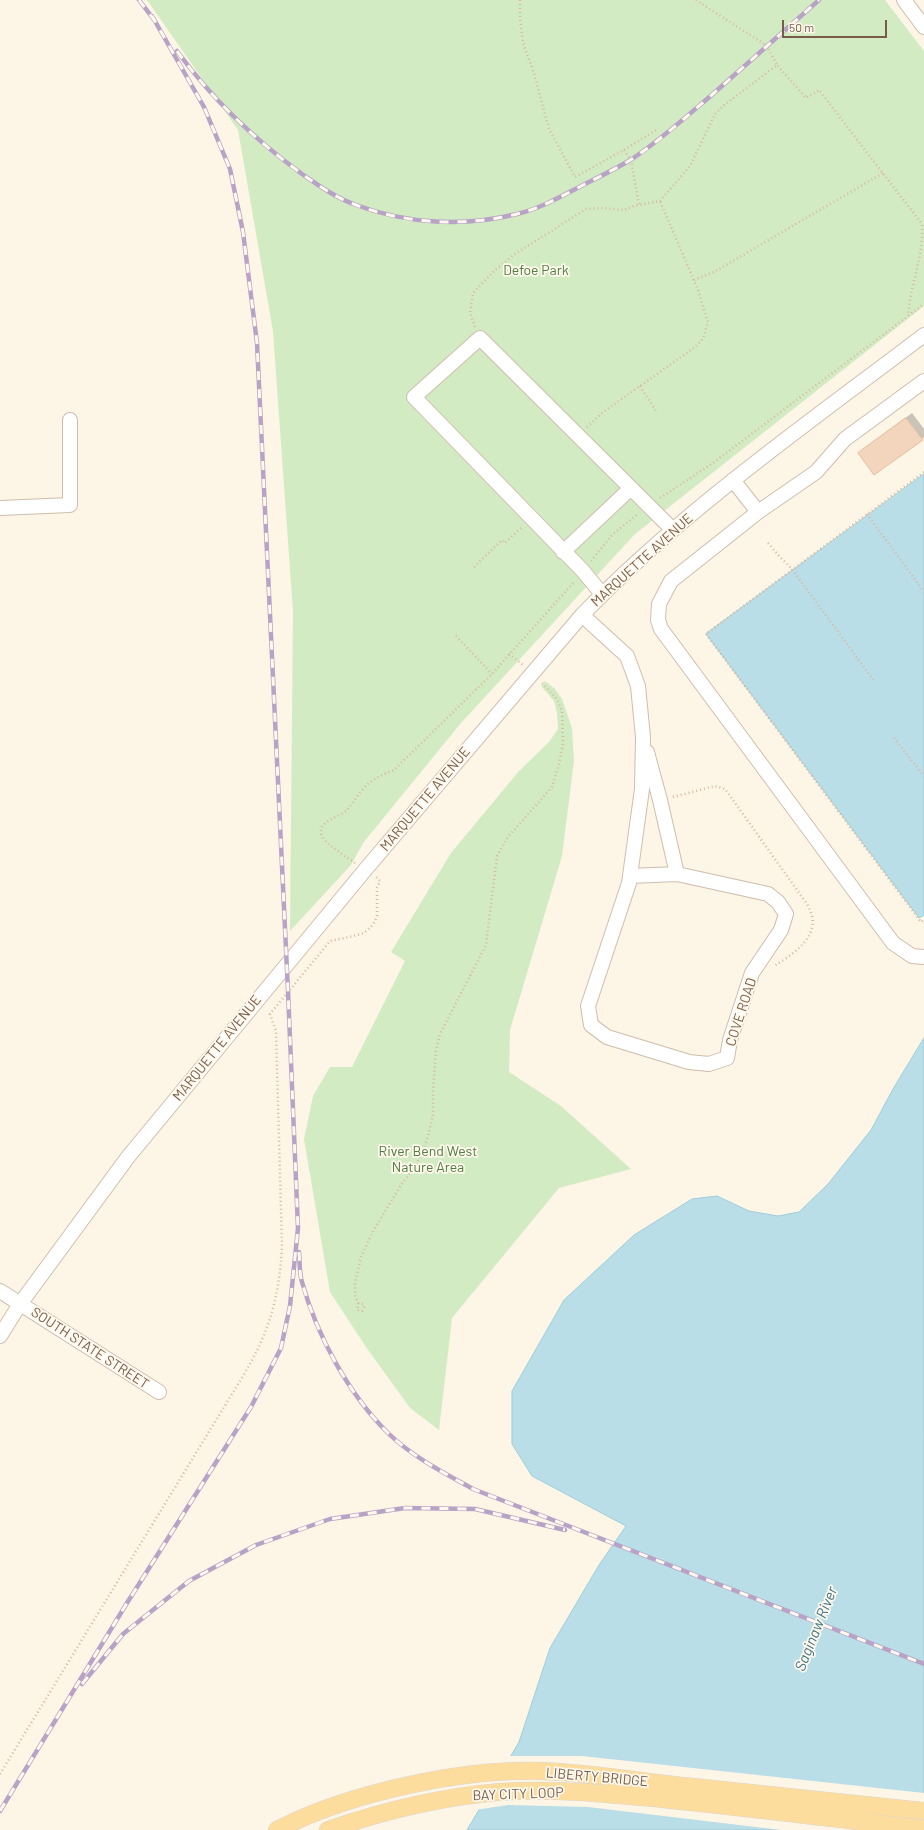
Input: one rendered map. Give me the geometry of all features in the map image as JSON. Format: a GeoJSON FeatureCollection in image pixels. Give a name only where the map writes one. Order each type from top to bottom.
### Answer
{"type":"FeatureCollection","features":[{"type":"Feature","properties":{"kind":"main road","name":"LIBERTY BRIDGE"},"geometry":{"type":"LineString","coordinates":[[277,1830],[298,1819],[362,1798],[426,1783],[496,1772],[541,1771],[579,1773],[924,1811]]}},
{"type":"Feature","properties":{"kind":"main road","name":"LIBERTY BRIDGE"},"geometry":{"type":"LineString","coordinates":[[328,1830],[380,1813],[450,1798],[498,1792],[538,1790],[594,1793],[680,1801],[924,1829]]}},
{"type":"Feature","properties":{"kind":"street"},"geometry":{"type":"LineString","coordinates":[[904,0],[924,27]]}},
{"type":"Feature","properties":{"kind":"street","name":"MARQUETTE AVENUE"},"geometry":{"type":"LineString","coordinates":[[0,1336],[20,1304],[128,1157],[365,870],[582,615],[602,594],[673,530],[733,480],[924,335]]}},
{"type":"Feature","properties":{"kind":"street"},"geometry":{"type":"LineString","coordinates":[[602,594],[583,571],[414,397],[480,338],[578,436],[650,505],[673,530]]}},
{"type":"Feature","properties":{"kind":"street"},"geometry":{"type":"LineString","coordinates":[[924,381],[845,439],[816,472],[758,512],[671,581],[659,604],[658,620],[661,629],[893,943],[912,956],[924,957]]}},
{"type":"Feature","properties":{"kind":"street"},"geometry":{"type":"LineString","coordinates":[[0,508],[70,505],[70,420]]}},
{"type":"Feature","properties":{"kind":"street"},"geometry":{"type":"LineString","coordinates":[[733,480],[758,512]]}},
{"type":"Feature","properties":{"kind":"street"},"geometry":{"type":"LineString","coordinates":[[563,552],[631,488]]}},
{"type":"Feature","properties":{"kind":"street","name":"COVE ROAD"},"geometry":{"type":"LineString","coordinates":[[582,615],[627,656],[638,686],[643,737],[642,789],[630,876],[588,1006],[591,1026],[606,1037],[688,1062],[709,1064],[727,1058],[730,1040],[752,973],[782,930],[786,914],[778,902],[768,894],[677,874],[630,876]]}},
{"type":"Feature","properties":{"kind":"street","name":"COVE ROAD"},"geometry":{"type":"LineString","coordinates":[[643,737],[660,800],[677,874]]}},
{"type":"Feature","properties":{"kind":"street","name":"SOUTH STATE STREET"},"geometry":{"type":"LineString","coordinates":[[0,1291],[159,1392]]}},
{"type":"Feature","properties":{"kind":"path"},"geometry":{"type":"LineString","coordinates":[[520,0],[520,18],[524,43],[534,73],[549,129],[575,177],[624,150],[656,130]]}},
{"type":"Feature","properties":{"kind":"path"},"geometry":{"type":"LineString","coordinates":[[696,0],[767,46],[777,65],[806,98],[819,90],[923,224],[923,238],[909,303],[908,316]]}},
{"type":"Feature","properties":{"kind":"path"},"geometry":{"type":"LineString","coordinates":[[480,338],[470,313],[473,294],[494,272],[515,254],[586,209],[602,208],[624,210],[639,205],[660,201],[690,166],[715,114],[723,106],[777,65]]}},
{"type":"Feature","properties":{"kind":"path"},"geometry":{"type":"LineString","coordinates":[[624,150],[630,160],[639,205]]}},
{"type":"Feature","properties":{"kind":"path"},"geometry":{"type":"LineString","coordinates":[[694,280],[714,272],[883,173]]}},
{"type":"Feature","properties":{"kind":"path"},"geometry":{"type":"LineString","coordinates":[[578,436],[602,413],[695,348],[703,339],[708,322],[698,290],[660,201]]}},
{"type":"Feature","properties":{"kind":"path"},"geometry":{"type":"LineString","coordinates":[[0,1774],[243,1376],[256,1354],[268,1326],[274,1308],[280,1277],[282,1246],[276,1031],[270,1014],[330,942],[364,932],[373,925],[377,916],[377,888],[380,881],[326,842],[321,835],[321,828],[325,822],[346,811],[366,786],[378,777],[394,770],[492,674],[583,571],[613,534],[650,505],[713,463],[924,304]]}},
{"type":"Feature","properties":{"kind":"path"},"geometry":{"type":"LineString","coordinates":[[640,386],[656,411]]}},
{"type":"Feature","properties":{"kind":"path"},"geometry":{"type":"LineString","coordinates":[[924,472],[706,634],[920,922],[924,919]]}},
{"type":"Feature","properties":{"kind":"path"},"geometry":{"type":"LineString","coordinates":[[867,514],[924,592]]}},
{"type":"Feature","properties":{"kind":"path"},"geometry":{"type":"LineString","coordinates":[[474,567],[502,540],[505,543],[531,518]]}},
{"type":"Feature","properties":{"kind":"path"},"geometry":{"type":"LineString","coordinates":[[768,543],[792,569],[874,681]]}},
{"type":"Feature","properties":{"kind":"path"},"geometry":{"type":"LineString","coordinates":[[456,636],[492,674]]}},
{"type":"Feature","properties":{"kind":"path"},"geometry":{"type":"LineString","coordinates":[[358,1303],[355,1295],[355,1282],[360,1257],[373,1231],[401,1184],[416,1164],[427,1140],[433,1115],[436,1051],[440,1034],[486,945],[497,856],[508,837],[552,787],[559,764],[563,743],[562,711],[557,700],[510,654]]}},
{"type":"Feature","properties":{"kind":"path"},"geometry":{"type":"LineString","coordinates":[[894,738],[924,776]]}},
{"type":"Feature","properties":{"kind":"path"},"geometry":{"type":"LineString","coordinates":[[660,800],[715,786],[725,789],[807,904],[812,917],[806,941],[794,952],[774,966],[752,973]]}},
{"type":"Feature","properties":{"kind":"green space","name":"Defoe Park"},"geometry":{"type":"Polygon","coordinates":[[[147,0],[885,0],[924,51],[924,306],[635,534],[461,723],[363,843],[351,865],[290,931],[293,611],[273,331],[238,130],[147,0]]]}},
{"type":"Feature","properties":{"kind":"green space","name":"River Bend West Nature Area"},"geometry":{"type":"Polygon","coordinates":[[[545,681],[555,689],[562,699],[572,728],[574,761],[562,856],[510,1030],[509,1072],[561,1106],[631,1169],[559,1188],[452,1318],[439,1430],[410,1408],[366,1347],[330,1292],[304,1139],[313,1096],[330,1067],[352,1067],[405,961],[391,952],[451,853],[519,771],[549,742],[558,729],[557,713],[554,701],[541,686],[545,681]]]}},
{"type":"Feature","properties":{"kind":"water"},"geometry":{"type":"Polygon","coordinates":[[[924,474],[924,915],[919,918],[706,634],[924,474]]]}},
{"type":"Feature","properties":{"kind":"water","name":"Saginaw River"},"geometry":{"type":"Polygon","coordinates":[[[924,1038],[924,1830],[467,1830],[519,1742],[550,1648],[599,1565],[626,1526],[532,1476],[512,1444],[512,1391],[564,1300],[634,1235],[692,1199],[717,1196],[749,1211],[778,1216],[799,1212],[828,1184],[871,1130],[893,1089],[924,1038]]]}},
{"type":"Feature","properties":{"kind":"pier"},"geometry":{"type":"Polygon","coordinates":[[[509,1756],[582,1756],[924,1793],[924,1830],[781,1830],[588,1807],[508,1805],[475,1810],[509,1756]]]}},
{"type":"Feature","properties":{"kind":"building"},"geometry":{"type":"Polygon","coordinates":[[[906,418],[923,440],[874,475],[858,453],[906,418]]]}},
{"type":"Feature","properties":{"kind":"railway"},"geometry":{"type":"LineString","coordinates":[[139,0],[155,21]]}},
{"type":"Feature","properties":{"kind":"railway"},"geometry":{"type":"LineString","coordinates":[[177,51],[190,69],[219,102],[267,147],[302,174],[334,195],[356,205],[375,211],[415,220],[436,222],[477,221],[517,214],[536,208],[632,159],[684,119],[819,0]]}},
{"type":"Feature","properties":{"kind":"railway"},"geometry":{"type":"LineString","coordinates":[[0,1811],[127,1603],[251,1407],[281,1348],[290,1306],[298,1228],[257,343],[243,232],[230,169],[204,107],[152,16]]}},
{"type":"Feature","properties":{"kind":"railway"},"geometry":{"type":"LineString","coordinates":[[299,1252],[301,1278],[308,1302],[316,1323],[336,1364],[374,1418],[398,1442],[418,1457],[473,1489],[924,1664]]}},
{"type":"Feature","properties":{"kind":"railway"},"geometry":{"type":"LineString","coordinates":[[82,1684],[123,1634],[189,1581],[256,1545],[330,1519],[405,1508],[475,1509],[565,1530]]}}]}
